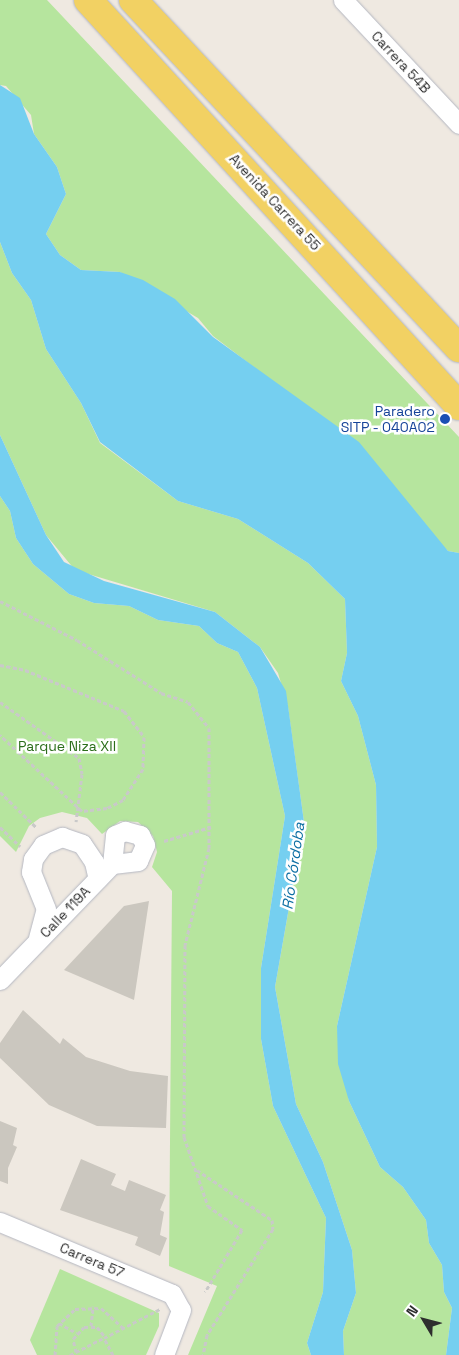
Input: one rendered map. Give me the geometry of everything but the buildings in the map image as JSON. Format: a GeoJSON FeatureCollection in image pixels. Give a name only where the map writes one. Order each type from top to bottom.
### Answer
{"type":"FeatureCollection","features":[{"type":"Feature","properties":{"kind":"main road","name":"Avenida Carrera 55"},"geometry":{"type":"LineString","coordinates":[[88,0],[459,406]]}},
{"type":"Feature","properties":{"kind":"main road"},"geometry":{"type":"LineString","coordinates":[[133,0],[459,348]]}},
{"type":"Feature","properties":{"kind":"street","name":"Carrera 54B"},"geometry":{"type":"LineString","coordinates":[[343,0],[459,124]]}},
{"type":"Feature","properties":{"kind":"street","name":"Calle 119A"},"geometry":{"type":"LineString","coordinates":[[33,946],[46,910],[32,877],[33,858],[52,840],[73,839],[90,852],[98,879]]}},
{"type":"Feature","properties":{"kind":"street","name":"Calle 119A"},"geometry":{"type":"LineString","coordinates":[[0,980],[112,864]]}},
{"type":"Feature","properties":{"kind":"street","name":"Carrera 57"},"geometry":{"type":"LineString","coordinates":[[0,1222],[172,1294],[181,1303],[164,1355]]}},
{"type":"Feature","properties":{"kind":"path"},"geometry":{"type":"LineString","coordinates":[[0,601],[78,640],[161,693],[188,702],[209,728],[210,754],[206,790],[211,828],[185,945],[184,1137],[208,1206],[242,1230],[205,1292]]}},
{"type":"Feature","properties":{"kind":"path"},"geometry":{"type":"LineString","coordinates":[[0,665],[25,670],[117,707],[141,730],[145,758],[132,791],[107,808],[79,810],[0,735]]}},
{"type":"Feature","properties":{"kind":"path"},"geometry":{"type":"LineString","coordinates":[[0,702],[79,758],[79,810],[75,827]]}},
{"type":"Feature","properties":{"kind":"path"},"geometry":{"type":"LineString","coordinates":[[0,792],[40,831]]}},
{"type":"Feature","properties":{"kind":"path"},"geometry":{"type":"LineString","coordinates":[[0,827],[33,858]]}},
{"type":"Feature","properties":{"kind":"path"},"geometry":{"type":"LineString","coordinates":[[164,841],[211,828]]}},
{"type":"Feature","properties":{"kind":"path"},"geometry":{"type":"LineString","coordinates":[[196,1170],[272,1220],[273,1229],[207,1335],[203,1355]]}},
{"type":"Feature","properties":{"kind":"path"},"geometry":{"type":"LineString","coordinates":[[91,1326],[92,1306]]}},
{"type":"Feature","properties":{"kind":"path"},"geometry":{"type":"LineString","coordinates":[[55,1355],[54,1336],[59,1323],[76,1309],[92,1306],[110,1312],[123,1328]]}},
{"type":"Feature","properties":{"kind":"path"},"geometry":{"type":"LineString","coordinates":[[70,1355],[163,1308]]}},
{"type":"Feature","properties":{"kind":"path"},"geometry":{"type":"LineString","coordinates":[[59,1323],[76,1334]]}},
{"type":"Feature","properties":{"kind":"path"},"geometry":{"type":"LineString","coordinates":[[76,1334],[91,1326]]}},
{"type":"Feature","properties":{"kind":"path"},"geometry":{"type":"LineString","coordinates":[[91,1326],[104,1337],[112,1355]]}},
{"type":"Feature","properties":{"kind":"path"},"geometry":{"type":"LineString","coordinates":[[76,1334],[76,1352]]}},
{"type":"Feature","properties":{"kind":"green space"},"geometry":{"type":"Polygon","coordinates":[[[0,0],[47,0],[459,437],[459,553],[448,551],[268,378],[213,336],[198,318],[120,272],[81,270],[60,255],[46,234],[66,194],[57,167],[34,134],[31,115],[6,86],[0,85],[0,0]]]}},
{"type":"Feature","properties":{"kind":"green space"},"geometry":{"type":"Polygon","coordinates":[[[0,242],[12,273],[31,300],[46,349],[81,403],[100,443],[178,501],[238,519],[308,563],[345,599],[347,653],[341,681],[358,716],[376,785],[377,847],[337,1026],[349,1101],[380,1167],[403,1187],[426,1220],[429,1243],[442,1265],[444,1292],[452,1308],[446,1355],[344,1355],[343,1331],[356,1293],[352,1250],[323,1162],[296,1104],[275,987],[304,822],[288,707],[278,673],[260,647],[215,612],[75,570],[46,535],[0,435],[0,242]]]}},
{"type":"Feature","properties":{"kind":"green space","name":"Parque Niza XII"},"geometry":{"type":"Polygon","coordinates":[[[0,496],[10,511],[16,538],[33,564],[69,594],[94,603],[129,606],[158,620],[199,626],[217,643],[238,652],[257,688],[285,816],[261,968],[261,1039],[273,1106],[326,1218],[323,1292],[307,1343],[311,1355],[188,1355],[217,1286],[169,1266],[172,891],[152,867],[157,852],[153,836],[138,822],[120,821],[102,834],[87,818],[62,812],[40,818],[29,826],[16,852],[0,836],[0,496]]]}},
{"type":"Feature","properties":{"kind":"green space"},"geometry":{"type":"Polygon","coordinates":[[[60,1269],[159,1313],[159,1326],[146,1355],[37,1355],[30,1340],[60,1269]]]}},
{"type":"Feature","properties":{"kind":"water"},"geometry":{"type":"Polygon","coordinates":[[[0,85],[20,98],[34,134],[57,167],[66,194],[46,234],[60,255],[81,270],[120,272],[143,280],[175,299],[213,337],[359,442],[448,551],[459,553],[459,1355],[446,1355],[452,1308],[444,1292],[442,1265],[429,1243],[426,1220],[403,1187],[380,1167],[349,1101],[338,1064],[337,1026],[377,847],[376,785],[358,716],[341,681],[347,653],[345,599],[308,563],[238,519],[178,501],[100,442],[81,403],[46,349],[31,300],[12,273],[0,242],[0,85]]]}},
{"type":"Feature","properties":{"kind":"water","name":"Río Córdoba"},"geometry":{"type":"Polygon","coordinates":[[[0,435],[46,535],[64,562],[104,581],[215,612],[260,647],[286,691],[304,822],[275,987],[296,1104],[323,1162],[352,1250],[356,1293],[343,1331],[344,1355],[311,1355],[307,1343],[323,1292],[326,1218],[273,1106],[261,1039],[261,968],[285,816],[257,688],[238,652],[217,643],[199,626],[158,620],[129,606],[94,603],[69,594],[33,564],[16,538],[10,511],[0,496],[0,435]]]}},
{"type":"Feature","properties":{"kind":"place","name":"Paradero SITP - 040A02"},"geometry":{"type":"Point","coordinates":[445,419]}}]}
